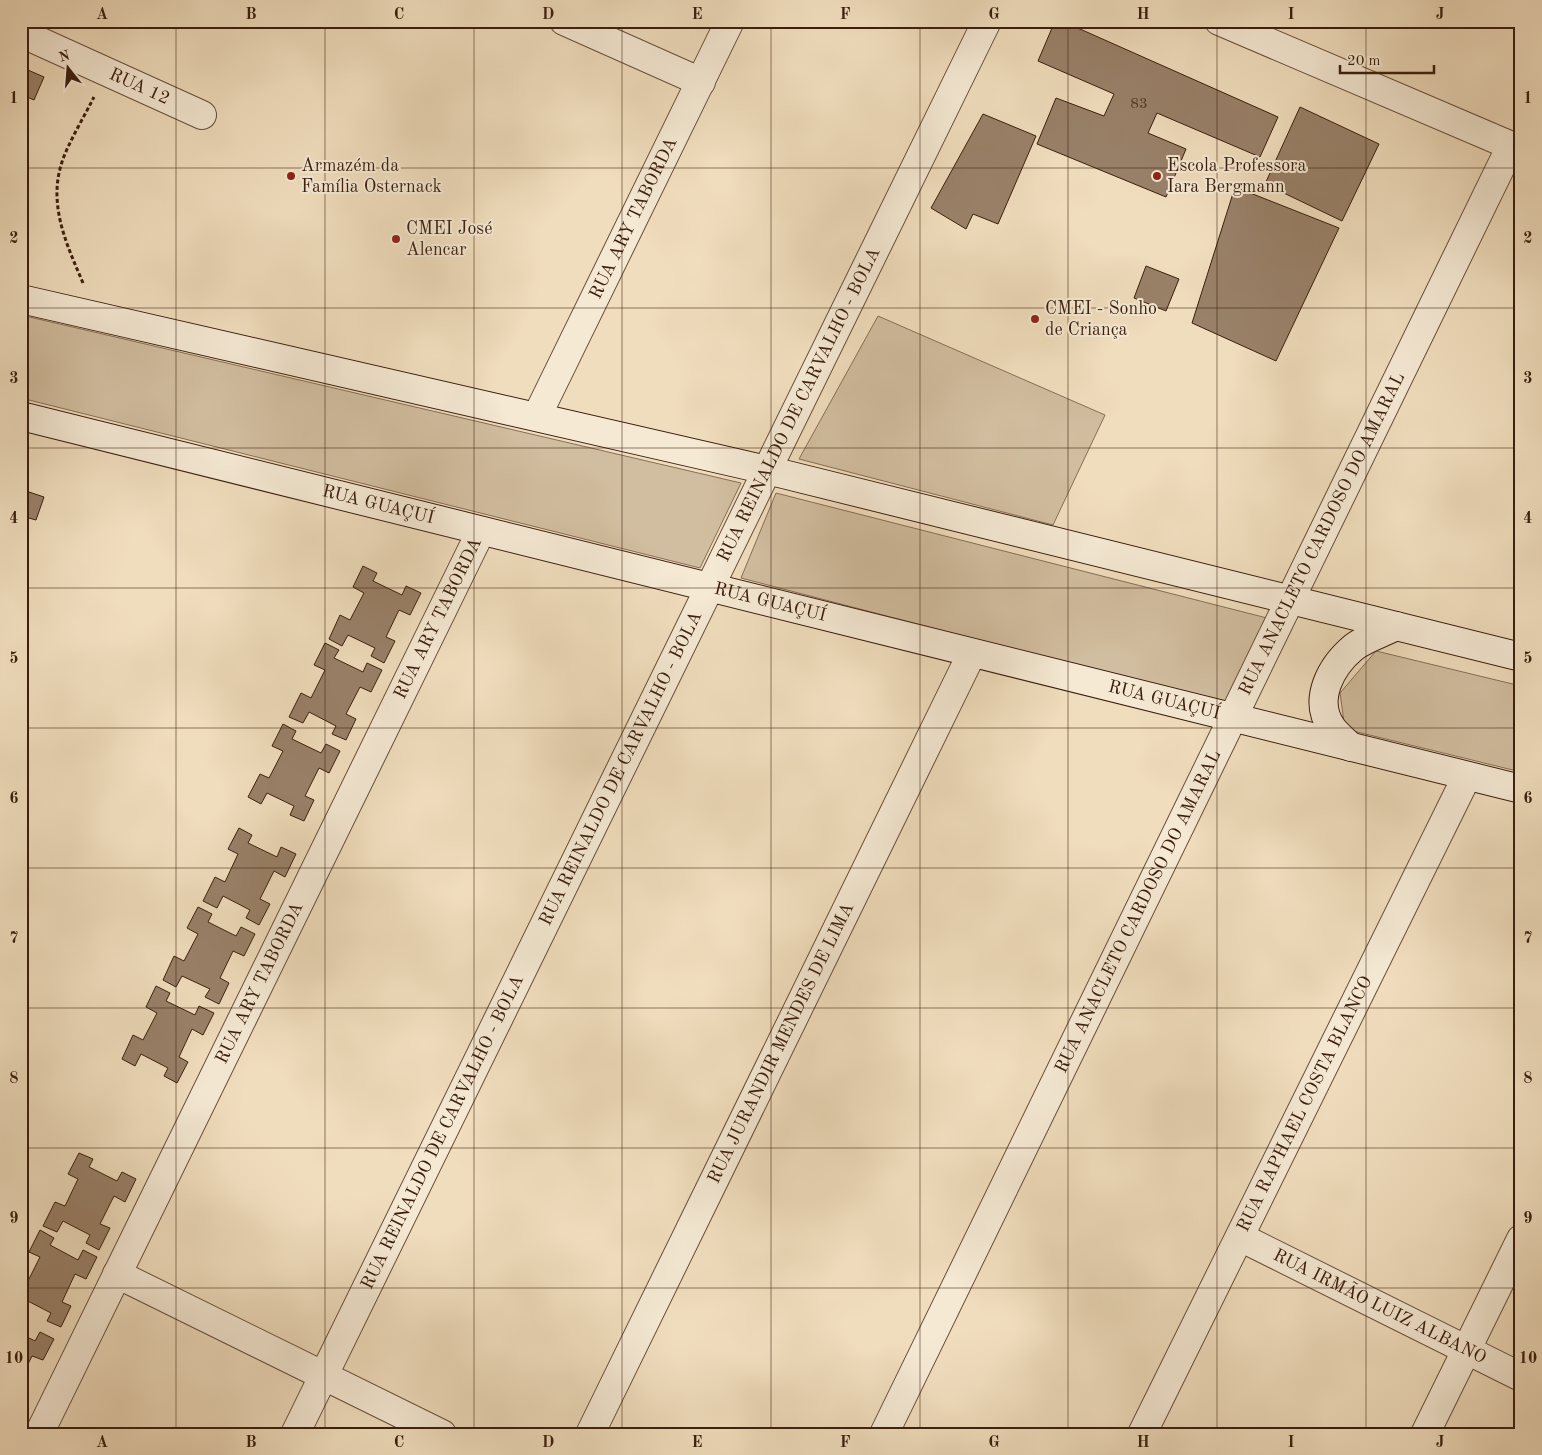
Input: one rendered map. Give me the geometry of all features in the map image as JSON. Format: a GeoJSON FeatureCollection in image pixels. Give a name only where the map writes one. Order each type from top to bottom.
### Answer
{"type":"FeatureCollection","features":[{"type":"Feature","properties":{"kind":"street"},"geometry":{"type":"LineString","coordinates":[[564,21],[700,82]]}},
{"type":"Feature","properties":{"kind":"street","name":"RUA ARY TABORDA"},"geometry":{"type":"LineString","coordinates":[[537,416],[730,21]]}},
{"type":"Feature","properties":{"kind":"street","name":"RUA REINALDO DE CARVALHO - BOLA"},"geometry":{"type":"LineString","coordinates":[[295,1434],[987,21]]}},
{"type":"Feature","properties":{"kind":"street"},"geometry":{"type":"LineString","coordinates":[[1219,21],[1516,148]]}},
{"type":"Feature","properties":{"kind":"street","name":"RUA 12"},"geometry":{"type":"LineString","coordinates":[[21,33],[202,115]]}},
{"type":"Feature","properties":{"kind":"street","name":"RUA ANACLETO CARDOSO DO AMARAL"},"geometry":{"type":"LineString","coordinates":[[884,1434],[1290,600],[1516,148]]}},
{"type":"Feature","properties":{"kind":"street"},"geometry":{"type":"LineString","coordinates":[[21,298],[767,470],[1521,657]]}},
{"type":"Feature","properties":{"kind":"street","name":"RUA GUAÇUÍ"},"geometry":{"type":"LineString","coordinates":[[21,416],[1521,789]]}},
{"type":"Feature","properties":{"kind":"street","name":"RUA ARY TABORDA"},"geometry":{"type":"LineString","coordinates":[[39,1434],[481,531]]}},
{"type":"Feature","properties":{"kind":"street"},"geometry":{"type":"LineString","coordinates":[[1352,747],[1332,728],[1323,710],[1324,688],[1336,665],[1355,646],[1396,626]]}},
{"type":"Feature","properties":{"kind":"street","name":"RUA JURANDIR MENDES DE LIMA"},"geometry":{"type":"LineString","coordinates":[[590,1434],[972,653]]}},
{"type":"Feature","properties":{"kind":"street","name":"RUA RAPHAEL COSTA BLANCO"},"geometry":{"type":"LineString","coordinates":[[1142,1434],[1467,776]]}},
{"type":"Feature","properties":{"kind":"street","name":"RUA IRMÃO LUIZ ALBANO"},"geometry":{"type":"LineString","coordinates":[[1240,1237],[1521,1377]]}},
{"type":"Feature","properties":{"kind":"street"},"geometry":{"type":"LineString","coordinates":[[1425,1434],[1521,1239]]}},
{"type":"Feature","properties":{"kind":"street"},"geometry":{"type":"LineString","coordinates":[[117,1274],[442,1434]]}},
{"type":"Feature","properties":{"kind":"path"},"geometry":{"type":"LineString","coordinates":[[96,316],[64,239],[57,210],[56,186],[63,159],[106,72]]}},
{"type":"Feature","properties":{"kind":"shaded area"},"geometry":{"type":"Polygon","coordinates":[[[21,315],[741,483],[700,568],[21,398],[21,315]]]}},
{"type":"Feature","properties":{"kind":"shaded area"},"geometry":{"type":"Polygon","coordinates":[[[878,316],[1105,415],[1053,525],[799,459],[878,316]]]}},
{"type":"Feature","properties":{"kind":"shaded area"},"geometry":{"type":"Polygon","coordinates":[[[776,493],[1267,618],[1224,704],[741,578],[776,493]]]}},
{"type":"Feature","properties":{"kind":"shaded area"},"geometry":{"type":"Polygon","coordinates":[[[1376,651],[1521,686],[1521,772],[1345,729],[1340,693],[1376,651]]]}},
{"type":"Feature","properties":{"kind":"building"},"geometry":{"type":"Polygon","coordinates":[[[1055,21],[1062,21],[1278,117],[1260,157],[1157,113],[1148,133],[1186,149],[1166,197],[1037,144],[1056,98],[1104,116],[1114,94],[1038,61],[1055,21]]]}},
{"type":"Feature","properties":{"kind":"building"},"geometry":{"type":"Polygon","coordinates":[[[21,67],[44,77],[34,100],[27,97],[21,109],[21,67]]]}},
{"type":"Feature","properties":{"kind":"building"},"geometry":{"type":"Polygon","coordinates":[[[1300,107],[1379,144],[1342,221],[1265,184],[1300,107]]]}},
{"type":"Feature","properties":{"kind":"building"},"geometry":{"type":"Polygon","coordinates":[[[21,114],[28,116],[21,133],[21,114]]]}},
{"type":"Feature","properties":{"kind":"building"},"geometry":{"type":"Polygon","coordinates":[[[983,114],[1036,136],[998,224],[973,214],[966,229],[931,208],[983,114]]]}},
{"type":"Feature","properties":{"kind":"building"},"geometry":{"type":"Polygon","coordinates":[[[1235,187],[1339,228],[1276,361],[1192,323],[1235,187]]]}},
{"type":"Feature","properties":{"kind":"building"},"geometry":{"type":"Polygon","coordinates":[[[1146,266],[1179,279],[1166,311],[1134,298],[1146,266]]]}},
{"type":"Feature","properties":{"kind":"building"},"geometry":{"type":"Polygon","coordinates":[[[29,492],[44,497],[36,520],[25,517],[21,528],[21,500],[26,502],[29,492]]]}},
{"type":"Feature","properties":{"kind":"building"},"geometry":{"type":"Polygon","coordinates":[[[21,547],[26,549],[21,562],[21,547]]]}},
{"type":"Feature","properties":{"kind":"building"},"geometry":{"type":"Polygon","coordinates":[[[363,566],[377,573],[373,581],[402,595],[406,586],[421,593],[410,615],[399,610],[386,637],[395,641],[384,663],[371,656],[375,648],[348,635],[342,646],[329,639],[340,615],[350,620],[364,593],[353,587],[363,566]]]}},
{"type":"Feature","properties":{"kind":"building"},"geometry":{"type":"Polygon","coordinates":[[[325,643],[339,650],[334,658],[363,672],[367,663],[382,670],[371,692],[360,687],[346,714],[356,719],[346,740],[332,734],[336,726],[309,712],[303,723],[289,717],[301,693],[311,698],[325,670],[314,665],[325,643]]]}},
{"type":"Feature","properties":{"kind":"building"},"geometry":{"type":"Polygon","coordinates":[[[283,724],[296,731],[292,739],[321,753],[326,744],[340,751],[329,773],[319,768],[305,796],[314,800],[304,821],[290,815],[294,806],[267,793],[261,804],[248,797],[260,774],[269,778],[283,751],[272,746],[283,724]]]}},
{"type":"Feature","properties":{"kind":"building"},"geometry":{"type":"Polygon","coordinates":[[[239,828],[252,835],[248,843],[277,857],[281,847],[296,854],[285,877],[274,871],[260,899],[270,904],[259,925],[246,918],[250,910],[223,896],[217,908],[203,901],[215,877],[225,882],[238,854],[228,849],[239,828]]]}},
{"type":"Feature","properties":{"kind":"building"},"geometry":{"type":"Polygon","coordinates":[[[198,907],[212,914],[208,922],[236,936],[241,927],[255,934],[244,956],[233,951],[220,978],[229,983],[219,1004],[205,997],[210,989],[182,976],[176,987],[163,980],[174,956],[184,961],[198,934],[187,928],[198,907]]]}},
{"type":"Feature","properties":{"kind":"building"},"geometry":{"type":"Polygon","coordinates":[[[156,986],[170,993],[166,1001],[195,1015],[199,1006],[214,1013],[203,1035],[192,1029],[179,1057],[188,1062],[177,1083],[164,1076],[168,1068],[141,1054],[135,1066],[122,1059],[133,1035],[143,1040],[157,1013],[146,1007],[156,986]]]}},
{"type":"Feature","properties":{"kind":"building"},"geometry":{"type":"Polygon","coordinates":[[[79,1153],[93,1159],[89,1167],[117,1181],[122,1172],[136,1179],[125,1202],[114,1196],[100,1224],[110,1228],[99,1250],[86,1243],[90,1235],[63,1221],[57,1232],[43,1226],[55,1202],[65,1206],[78,1179],[68,1174],[79,1153]]]}},
{"type":"Feature","properties":{"kind":"building"},"geometry":{"type":"Polygon","coordinates":[[[40,1230],[54,1238],[50,1245],[78,1260],[83,1250],[97,1257],[86,1279],[75,1274],[62,1302],[71,1306],[61,1327],[47,1321],[51,1313],[24,1299],[21,1305],[21,1282],[26,1285],[40,1257],[29,1252],[40,1230]]]}},
{"type":"Feature","properties":{"kind":"building"},"geometry":{"type":"Polygon","coordinates":[[[40,1332],[54,1339],[43,1360],[32,1356],[21,1378],[21,1334],[35,1341],[40,1332]]]}},
{"type":"Feature","properties":{"kind":"building"},"geometry":{"type":"Polygon","coordinates":[[[21,1384],[28,1387],[21,1401],[21,1384]]]}},
{"type":"Feature","properties":{"kind":"place","name":"Armazém da Família Osternack"},"geometry":{"type":"Point","coordinates":[291,176]}},
{"type":"Feature","properties":{"kind":"place","name":"Escola Professora Iara Bergmann"},"geometry":{"type":"Point","coordinates":[1157,176]}},
{"type":"Feature","properties":{"kind":"place","name":"CMEI José Alencar"},"geometry":{"type":"Point","coordinates":[396,239]}},
{"type":"Feature","properties":{"kind":"place","name":"CMEI - Sonho de Criança"},"geometry":{"type":"Point","coordinates":[1035,319]}}]}
